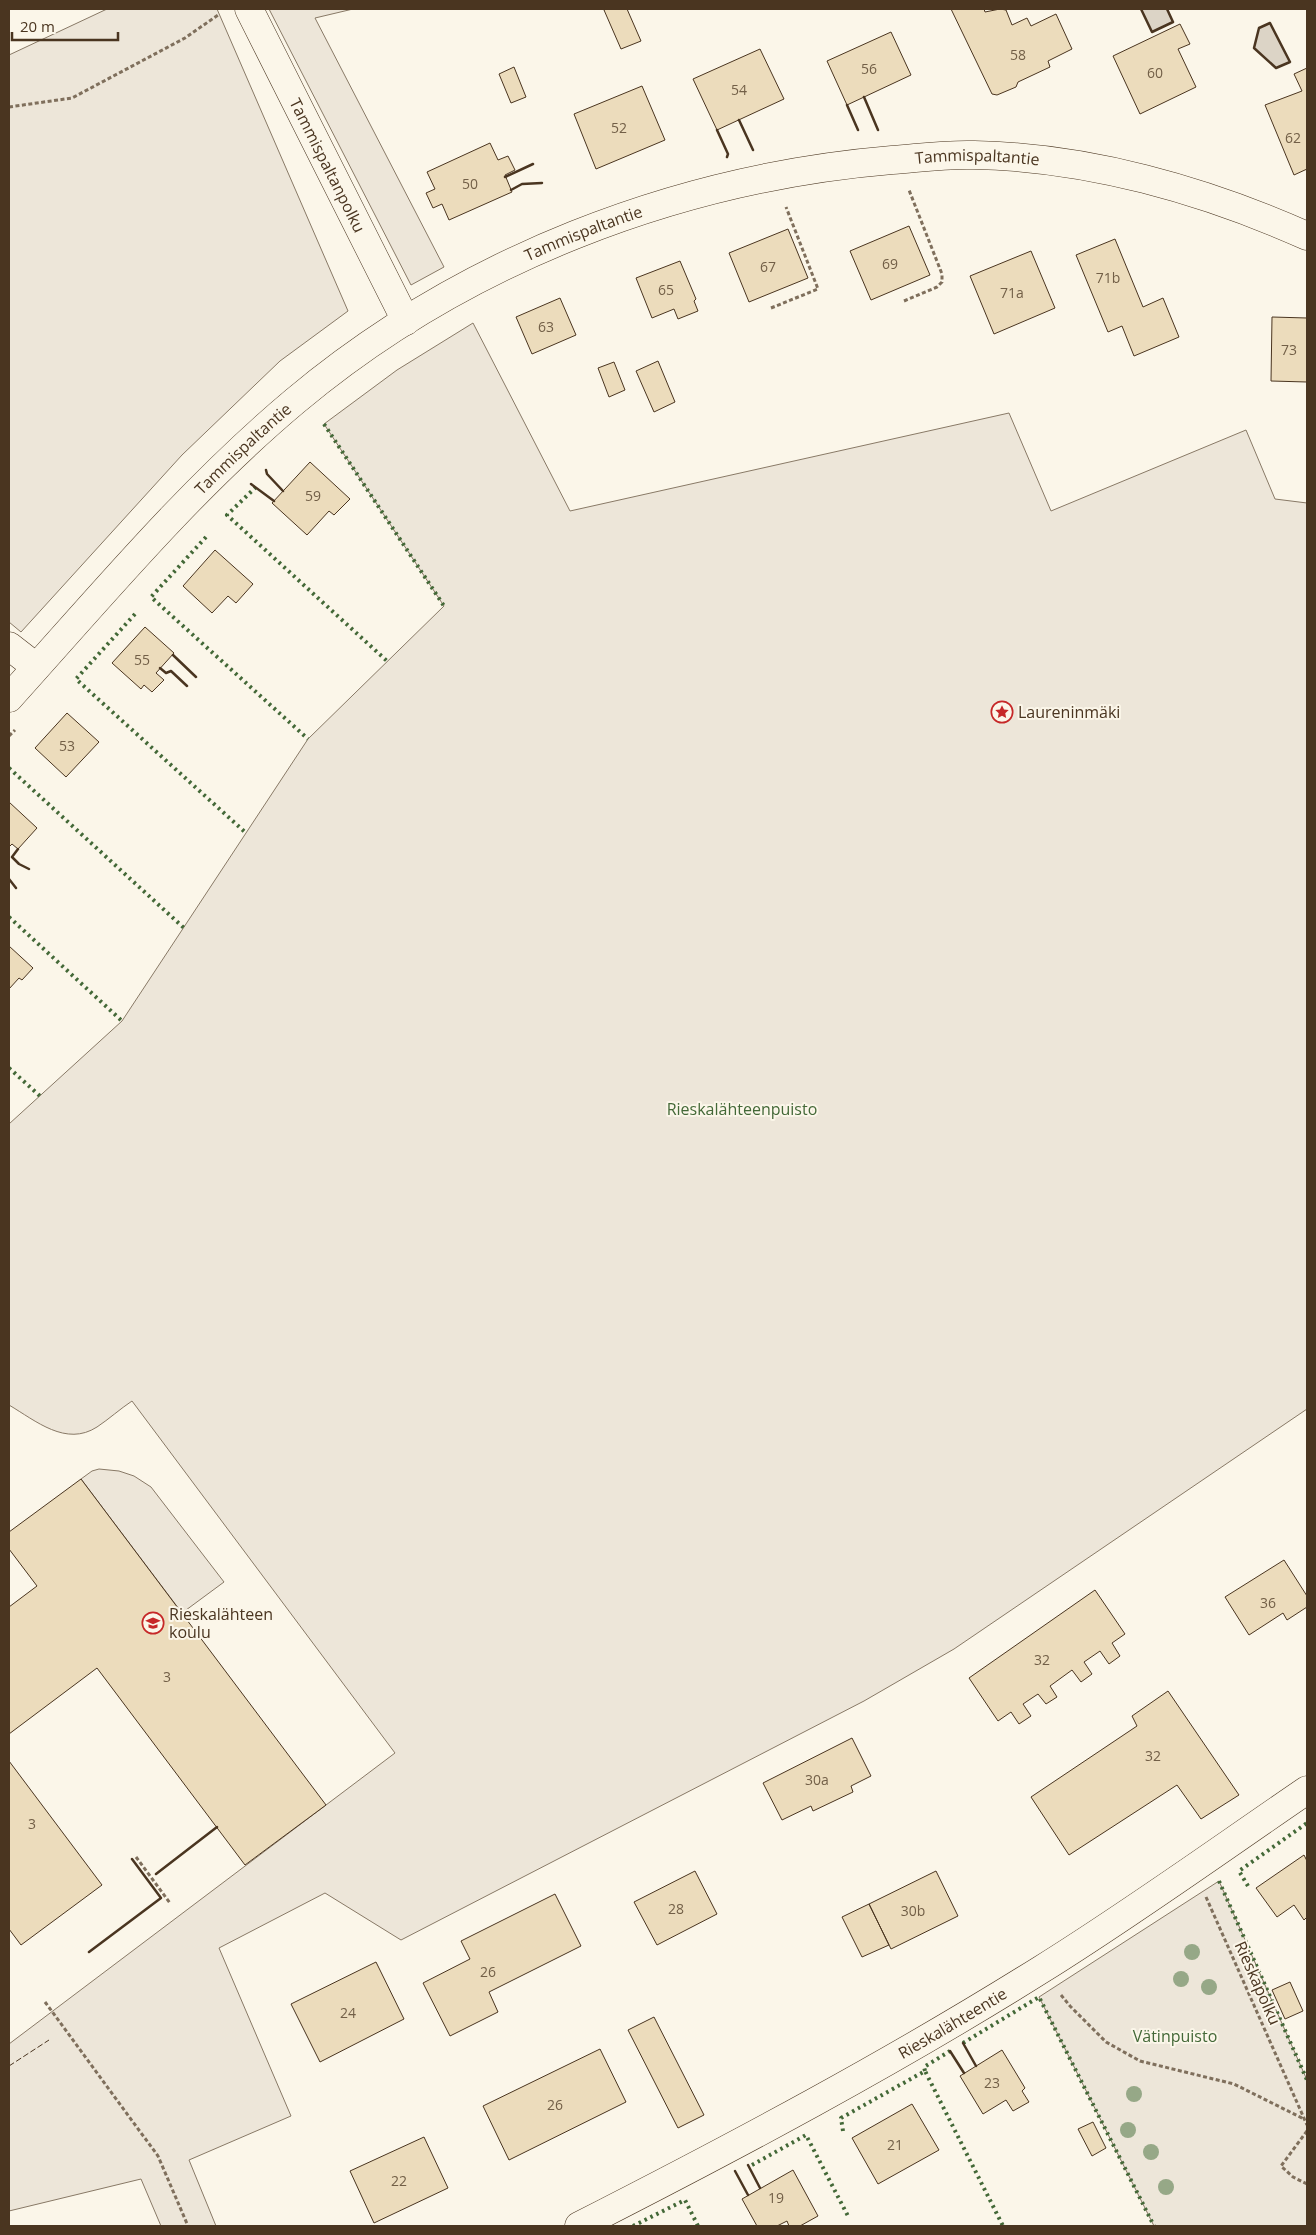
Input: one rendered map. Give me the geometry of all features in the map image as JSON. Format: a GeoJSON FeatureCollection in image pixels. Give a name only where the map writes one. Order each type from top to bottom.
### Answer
{"type":"FeatureCollection","features":[{"type":"Feature","properties":{"kind":"street","name":"Tammispaltanpolku"},"geometry":{"type":"LineString","coordinates":[[249,9],[406,321]]}},
{"type":"Feature","properties":{"kind":"street","name":"Tammispaltantie"},"geometry":{"type":"LineString","coordinates":[[9,698],[148,544],[243,446],[298,398],[406,321],[488,275],[554,244],[636,212],[703,192],[772,177],[847,164],[976,155],[1083,167],[1125,174],[1186,190],[1264,217],[1307,236]]}},
{"type":"Feature","properties":{"kind":"street"},"geometry":{"type":"LineString","coordinates":[[9,646],[36,668]]}},
{"type":"Feature","properties":{"kind":"street","name":"Rieskalähteentie"},"geometry":{"type":"LineString","coordinates":[[579,2226],[706,2161],[862,2075],[1042,1969],[1307,1790]]}},
{"type":"Feature","properties":{"kind":"path"},"geometry":{"type":"LineString","coordinates":[[9,107],[72,98],[185,38],[220,14]]}},
{"type":"Feature","properties":{"kind":"path"},"geometry":{"type":"LineString","coordinates":[[904,301],[937,287],[942,282],[942,274],[913,200]]}},
{"type":"Feature","properties":{"kind":"path"},"geometry":{"type":"LineString","coordinates":[[771,308],[818,289],[785,207]]}},
{"type":"Feature","properties":{"kind":"path"},"geometry":{"type":"LineString","coordinates":[[9,736],[21,723]]}},
{"type":"Feature","properties":{"kind":"path"},"geometry":{"type":"LineString","coordinates":[[136,1857],[170,1903]]}},
{"type":"Feature","properties":{"kind":"path","name":"Rieskapolku"},"geometry":{"type":"LineString","coordinates":[[1188,1871],[1209,1901],[1307,2125]]}},
{"type":"Feature","properties":{"kind":"path"},"geometry":{"type":"LineString","coordinates":[[1042,1969],[1070,2006],[1106,2042],[1140,2060],[1234,2084],[1304,2120]]}},
{"type":"Feature","properties":{"kind":"path"},"geometry":{"type":"LineString","coordinates":[[45,2002],[158,2156],[188,2226]]}},
{"type":"Feature","properties":{"kind":"path"},"geometry":{"type":"LineString","coordinates":[[1307,2130],[1281,2166],[1293,2177],[1307,2184]]}},
{"type":"Feature","properties":{"kind":"green space"},"geometry":{"type":"Polygon","coordinates":[[[107,9],[217,9],[348,311],[280,361],[182,455],[21,632],[9,622],[9,55],[107,9]]]}},
{"type":"Feature","properties":{"kind":"green space"},"geometry":{"type":"Polygon","coordinates":[[[269,9],[353,9],[315,18],[444,267],[411,285],[269,9]]]}},
{"type":"Feature","properties":{"kind":"green space","name":"Rieskalähteenpuisto"},"geometry":{"type":"Polygon","coordinates":[[[473,323],[570,511],[1009,413],[1051,511],[1246,430],[1275,499],[1307,503],[1307,1409],[954,1649],[864,1701],[401,1940],[325,1893],[219,1948],[291,2116],[189,2160],[216,2226],[161,2226],[141,2179],[9,2211],[9,2044],[395,1753],[132,1401],[97,1427],[74,1434],[51,1430],[9,1405],[9,1124],[122,1021],[308,739],[444,606],[324,424],[397,370],[473,323]]]}},
{"type":"Feature","properties":{"kind":"green space"},"geometry":{"type":"Polygon","coordinates":[[[99,1469],[119,1471],[134,1476],[151,1487],[224,1582],[182,1613],[81,1479],[92,1471],[99,1469]]]}},
{"type":"Feature","properties":{"kind":"green space","name":"Vätinpuisto"},"geometry":{"type":"Polygon","coordinates":[[[1219,1881],[1307,2080],[1307,2226],[1154,2226],[1039,1997],[1219,1881]]]}},
{"type":"Feature","properties":{"kind":"shaded area"},"geometry":{"type":"Polygon","coordinates":[[[1141,9],[1167,9],[1173,22],[1152,32],[1141,9]]]}},
{"type":"Feature","properties":{"kind":"shaded area"},"geometry":{"type":"Polygon","coordinates":[[[1270,23],[1290,62],[1276,68],[1254,48],[1259,28],[1270,23]]]}},
{"type":"Feature","properties":{"kind":"building"},"geometry":{"type":"Polygon","coordinates":[[[627,9],[641,41],[621,49],[604,10],[627,9]]]}},
{"type":"Feature","properties":{"kind":"building"},"geometry":{"type":"Polygon","coordinates":[[[951,9],[984,9],[985,12],[1000,9],[1006,10],[1012,25],[1027,18],[1031,26],[1056,14],[1072,49],[1048,61],[1050,67],[1018,82],[1016,87],[997,95],[992,94],[951,9]]]}},
{"type":"Feature","properties":{"kind":"building"},"geometry":{"type":"Polygon","coordinates":[[[1180,24],[1190,44],[1178,49],[1196,87],[1140,114],[1113,56],[1180,24]]]}},
{"type":"Feature","properties":{"kind":"building"},"geometry":{"type":"Polygon","coordinates":[[[891,32],[911,75],[847,105],[827,61],[891,32]]]}},
{"type":"Feature","properties":{"kind":"building"},"geometry":{"type":"Polygon","coordinates":[[[760,49],[784,99],[717,130],[693,79],[760,49]]]}},
{"type":"Feature","properties":{"kind":"building"},"geometry":{"type":"Polygon","coordinates":[[[514,67],[526,97],[511,103],[499,74],[514,67]]]}},
{"type":"Feature","properties":{"kind":"building"},"geometry":{"type":"Polygon","coordinates":[[[1307,68],[1307,169],[1294,175],[1265,105],[1302,91],[1294,74],[1307,68]]]}},
{"type":"Feature","properties":{"kind":"building"},"geometry":{"type":"Polygon","coordinates":[[[642,86],[665,140],[596,169],[574,114],[642,86]]]}},
{"type":"Feature","properties":{"kind":"building"},"geometry":{"type":"Polygon","coordinates":[[[490,143],[498,160],[508,156],[515,170],[505,175],[512,192],[449,220],[442,204],[433,208],[426,193],[435,189],[427,172],[490,143]]]}},
{"type":"Feature","properties":{"kind":"building"},"geometry":{"type":"Polygon","coordinates":[[[909,226],[930,275],[871,300],[850,251],[909,226]]]}},
{"type":"Feature","properties":{"kind":"building"},"geometry":{"type":"Polygon","coordinates":[[[788,229],[808,278],[749,302],[729,253],[788,229]]]}},
{"type":"Feature","properties":{"kind":"building"},"geometry":{"type":"Polygon","coordinates":[[[1115,239],[1143,307],[1163,298],[1179,337],[1134,356],[1122,326],[1108,332],[1076,255],[1115,239]]]}},
{"type":"Feature","properties":{"kind":"building"},"geometry":{"type":"Polygon","coordinates":[[[1031,251],[1055,308],[994,334],[970,276],[1031,251]]]}},
{"type":"Feature","properties":{"kind":"building"},"geometry":{"type":"Polygon","coordinates":[[[680,261],[696,299],[694,301],[698,311],[678,319],[674,309],[652,318],[636,278],[680,261]]]}},
{"type":"Feature","properties":{"kind":"building"},"geometry":{"type":"Polygon","coordinates":[[[560,298],[576,335],[532,354],[516,317],[560,298]]]}},
{"type":"Feature","properties":{"kind":"building"},"geometry":{"type":"Polygon","coordinates":[[[1272,317],[1307,318],[1307,382],[1271,381],[1272,317]]]}},
{"type":"Feature","properties":{"kind":"building"},"geometry":{"type":"Polygon","coordinates":[[[658,361],[675,402],[654,412],[636,371],[658,361]]]}},
{"type":"Feature","properties":{"kind":"building"},"geometry":{"type":"Polygon","coordinates":[[[614,362],[625,390],[609,397],[598,368],[614,362]]]}},
{"type":"Feature","properties":{"kind":"building"},"geometry":{"type":"Polygon","coordinates":[[[310,462],[350,499],[334,515],[329,511],[307,535],[272,503],[310,462]]]}},
{"type":"Feature","properties":{"kind":"building"},"geometry":{"type":"Polygon","coordinates":[[[215,550],[253,584],[236,603],[228,596],[212,613],[183,586],[215,550]]]}},
{"type":"Feature","properties":{"kind":"building"},"geometry":{"type":"Polygon","coordinates":[[[145,627],[174,653],[156,673],[164,680],[152,692],[144,685],[141,689],[112,663],[145,627]]]}},
{"type":"Feature","properties":{"kind":"building"},"geometry":{"type":"Polygon","coordinates":[[[67,713],[99,742],[66,777],[35,748],[67,713]]]}},
{"type":"Feature","properties":{"kind":"building"},"geometry":{"type":"Polygon","coordinates":[[[9,802],[37,828],[18,849],[12,844],[9,847],[9,802]]]}},
{"type":"Feature","properties":{"kind":"building"},"geometry":{"type":"Polygon","coordinates":[[[9,946],[33,968],[22,980],[19,978],[9,989],[9,946]]]}},
{"type":"Feature","properties":{"kind":"building"},"geometry":{"type":"Polygon","coordinates":[[[81,1479],[326,1805],[245,1865],[97,1668],[9,1734],[9,1607],[37,1586],[9,1549],[9,1532],[81,1479]]]}},
{"type":"Feature","properties":{"kind":"building"},"geometry":{"type":"Polygon","coordinates":[[[1284,1560],[1307,1596],[1307,1607],[1287,1620],[1283,1613],[1249,1635],[1225,1597],[1284,1560]]]}},
{"type":"Feature","properties":{"kind":"building"},"geometry":{"type":"Polygon","coordinates":[[[1095,1590],[1125,1634],[1112,1643],[1120,1656],[1109,1664],[1100,1651],[1084,1662],[1092,1674],[1081,1682],[1072,1670],[1050,1686],[1057,1697],[1046,1704],[1038,1694],[1023,1704],[1031,1716],[1019,1724],[1011,1712],[998,1721],[969,1678],[1095,1590]]]}},
{"type":"Feature","properties":{"kind":"building"},"geometry":{"type":"Polygon","coordinates":[[[1168,1691],[1239,1795],[1201,1819],[1177,1785],[1069,1855],[1031,1797],[1137,1726],[1132,1716],[1168,1691]]]}},
{"type":"Feature","properties":{"kind":"building"},"geometry":{"type":"Polygon","coordinates":[[[852,1738],[871,1776],[851,1786],[853,1792],[813,1811],[811,1806],[782,1820],[763,1783],[852,1738]]]}},
{"type":"Feature","properties":{"kind":"building"},"geometry":{"type":"Polygon","coordinates":[[[9,1761],[102,1885],[21,1945],[9,1929],[9,1761]]]}},
{"type":"Feature","properties":{"kind":"building"},"geometry":{"type":"Polygon","coordinates":[[[1304,1855],[1307,1861],[1307,1917],[1304,1920],[1294,1905],[1277,1917],[1256,1888],[1304,1855]]]}},
{"type":"Feature","properties":{"kind":"building"},"geometry":{"type":"Polygon","coordinates":[[[695,1871],[717,1914],[657,1945],[634,1902],[695,1871]]]}},
{"type":"Feature","properties":{"kind":"building"},"geometry":{"type":"Polygon","coordinates":[[[936,1871],[958,1916],[891,1949],[869,1904],[936,1871]]]}},
{"type":"Feature","properties":{"kind":"building"},"geometry":{"type":"Polygon","coordinates":[[[555,1894],[581,1946],[489,1992],[498,2012],[450,2036],[423,1983],[470,1959],[461,1941],[555,1894]]]}},
{"type":"Feature","properties":{"kind":"building"},"geometry":{"type":"Polygon","coordinates":[[[869,1904],[889,1945],[862,1957],[842,1917],[869,1904]]]}},
{"type":"Feature","properties":{"kind":"building"},"geometry":{"type":"Polygon","coordinates":[[[376,1962],[404,2019],[320,2062],[291,2004],[376,1962]]]}},
{"type":"Feature","properties":{"kind":"building"},"geometry":{"type":"Polygon","coordinates":[[[1290,1982],[1303,2011],[1285,2019],[1272,1990],[1290,1982]]]}},
{"type":"Feature","properties":{"kind":"building"},"geometry":{"type":"Polygon","coordinates":[[[654,2017],[704,2115],[678,2128],[628,2030],[654,2017]]]}},
{"type":"Feature","properties":{"kind":"building"},"geometry":{"type":"Polygon","coordinates":[[[600,2049],[626,2102],[509,2160],[483,2106],[600,2049]]]}},
{"type":"Feature","properties":{"kind":"building"},"geometry":{"type":"Polygon","coordinates":[[[1002,2050],[1025,2088],[1022,2091],[1029,2102],[1013,2111],[1006,2100],[983,2114],[960,2076],[1002,2050]]]}},
{"type":"Feature","properties":{"kind":"building"},"geometry":{"type":"Polygon","coordinates":[[[912,2104],[939,2150],[878,2184],[852,2138],[912,2104]]]}},
{"type":"Feature","properties":{"kind":"building"},"geometry":{"type":"Polygon","coordinates":[[[1093,2122],[1106,2148],[1092,2156],[1078,2129],[1093,2122]]]}},
{"type":"Feature","properties":{"kind":"building"},"geometry":{"type":"Polygon","coordinates":[[[424,2137],[448,2188],[374,2223],[350,2171],[424,2137]]]}},
{"type":"Feature","properties":{"kind":"building"},"geometry":{"type":"Polygon","coordinates":[[[793,2170],[818,2216],[800,2226],[789,2226],[787,2221],[777,2226],[757,2226],[742,2199],[793,2170]]]}},
{"type":"Feature","properties":{"kind":"hedge"},"geometry":{"type":"LineString","coordinates":[[324,424],[444,606]]}},
{"type":"Feature","properties":{"kind":"hedge"},"geometry":{"type":"LineString","coordinates":[[256,487],[227,515],[387,661]]}},
{"type":"Feature","properties":{"kind":"hedge"},"geometry":{"type":"LineString","coordinates":[[206,537],[151,597],[308,739]]}},
{"type":"Feature","properties":{"kind":"hedge"},"geometry":{"type":"LineString","coordinates":[[135,614],[76,679],[246,833]]}},
{"type":"Feature","properties":{"kind":"hedge"},"geometry":{"type":"LineString","coordinates":[[9,768],[184,928]]}},
{"type":"Feature","properties":{"kind":"hedge"},"geometry":{"type":"LineString","coordinates":[[9,917],[122,1021]]}},
{"type":"Feature","properties":{"kind":"hedge"},"geometry":{"type":"LineString","coordinates":[[9,1068],[40,1096]]}},
{"type":"Feature","properties":{"kind":"hedge"},"geometry":{"type":"LineString","coordinates":[[1248,1886],[1239,1871],[1307,1823]]}},
{"type":"Feature","properties":{"kind":"hedge"},"geometry":{"type":"LineString","coordinates":[[1219,1881],[1307,2080]]}},
{"type":"Feature","properties":{"kind":"hedge"},"geometry":{"type":"LineString","coordinates":[[963,2043],[1039,1997],[1154,2226]]}},
{"type":"Feature","properties":{"kind":"hedge"},"geometry":{"type":"LineString","coordinates":[[925,2071],[924,2067],[950,2051]]}},
{"type":"Feature","properties":{"kind":"hedge"},"geometry":{"type":"LineString","coordinates":[[843,2131],[841,2118],[925,2071],[1003,2226]]}},
{"type":"Feature","properties":{"kind":"hedge"},"geometry":{"type":"LineString","coordinates":[[752,2165],[806,2135],[848,2216]]}},
{"type":"Feature","properties":{"kind":"hedge"},"geometry":{"type":"LineString","coordinates":[[633,2226],[685,2200],[698,2226]]}},
{"type":"Feature","properties":{"kind":"fence"},"geometry":{"type":"LineString","coordinates":[[9,2066],[49,2040]]}},
{"type":"Feature","properties":{"kind":"wall"},"geometry":{"type":"LineString","coordinates":[[1141,9],[1152,32],[1173,22],[1167,9]]}},
{"type":"Feature","properties":{"kind":"wall"},"geometry":{"type":"LineString","coordinates":[[1270,23],[1290,62],[1276,68],[1254,48],[1259,28],[1270,23]]}},
{"type":"Feature","properties":{"kind":"wall"},"geometry":{"type":"LineString","coordinates":[[864,97],[878,130]]}},
{"type":"Feature","properties":{"kind":"wall"},"geometry":{"type":"LineString","coordinates":[[847,105],[858,130]]}},
{"type":"Feature","properties":{"kind":"wall"},"geometry":{"type":"LineString","coordinates":[[739,120],[753,150]]}},
{"type":"Feature","properties":{"kind":"wall"},"geometry":{"type":"LineString","coordinates":[[717,130],[728,154],[727,157]]}},
{"type":"Feature","properties":{"kind":"wall"},"geometry":{"type":"LineString","coordinates":[[505,177],[533,164]]}},
{"type":"Feature","properties":{"kind":"wall"},"geometry":{"type":"LineString","coordinates":[[511,190],[522,184],[542,183]]}},
{"type":"Feature","properties":{"kind":"wall"},"geometry":{"type":"LineString","coordinates":[[266,470],[267,474],[283,491]]}},
{"type":"Feature","properties":{"kind":"wall"},"geometry":{"type":"LineString","coordinates":[[251,484],[274,501]]}},
{"type":"Feature","properties":{"kind":"wall"},"geometry":{"type":"LineString","coordinates":[[173,655],[196,677]]}},
{"type":"Feature","properties":{"kind":"wall"},"geometry":{"type":"LineString","coordinates":[[160,668],[166,673],[171,671],[187,686]]}},
{"type":"Feature","properties":{"kind":"wall"},"geometry":{"type":"LineString","coordinates":[[18,849],[12,857],[19,864],[29,869]]}},
{"type":"Feature","properties":{"kind":"wall"},"geometry":{"type":"LineString","coordinates":[[9,879],[16,888]]}},
{"type":"Feature","properties":{"kind":"wall"},"geometry":{"type":"LineString","coordinates":[[156,1874],[217,1827]]}},
{"type":"Feature","properties":{"kind":"wall"},"geometry":{"type":"LineString","coordinates":[[89,1952],[161,1898],[132,1859]]}},
{"type":"Feature","properties":{"kind":"wall"},"geometry":{"type":"LineString","coordinates":[[963,2043],[976,2066]]}},
{"type":"Feature","properties":{"kind":"wall"},"geometry":{"type":"LineString","coordinates":[[950,2051],[964,2073]]}},
{"type":"Feature","properties":{"kind":"wall"},"geometry":{"type":"LineString","coordinates":[[748,2165],[760,2188]]}},
{"type":"Feature","properties":{"kind":"wall"},"geometry":{"type":"LineString","coordinates":[[735,2171],[748,2195]]}},
{"type":"Feature","properties":{"kind":"place","name":"Laureninmäki"},"geometry":{"type":"Point","coordinates":[1002,712]}},
{"type":"Feature","properties":{"kind":"place","name":"Rieskalähteen koulu"},"geometry":{"type":"Point","coordinates":[153,1623]}}]}
